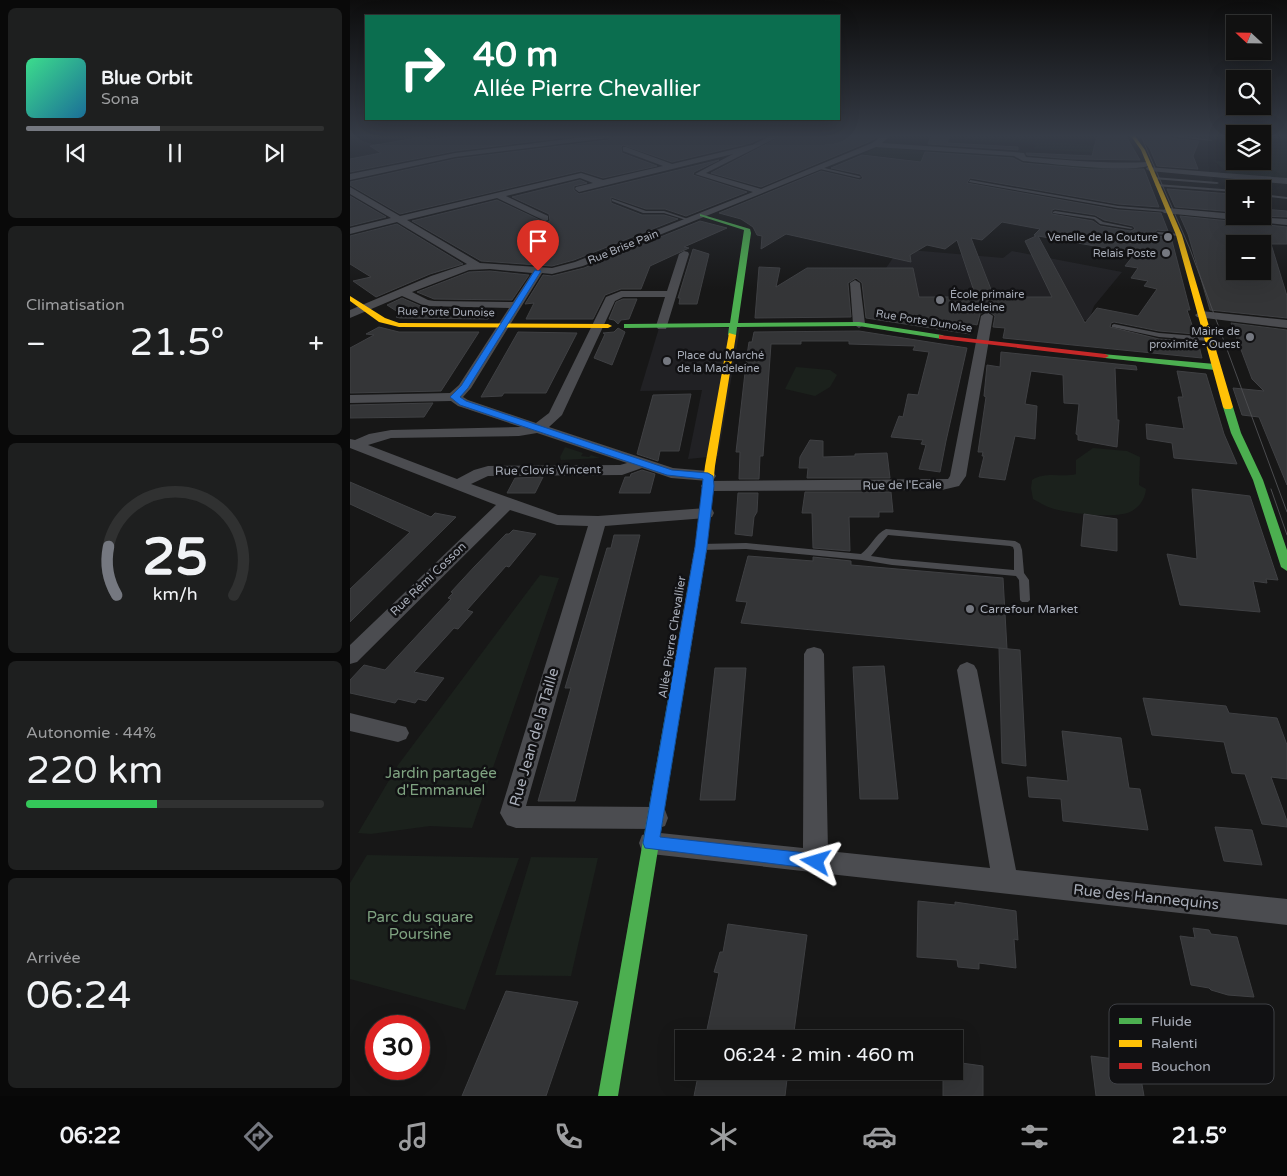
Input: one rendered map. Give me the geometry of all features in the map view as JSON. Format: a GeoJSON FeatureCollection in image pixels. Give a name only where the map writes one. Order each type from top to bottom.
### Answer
{"type":"FeatureCollection","features":[{"type":"Feature","properties":{"kind":"street"},"geometry":{"type":"LineString","coordinates":[[350,231],[531,187]]}},
{"type":"Feature","properties":{"kind":"street"},"geometry":{"type":"LineString","coordinates":[[744,187],[760,192]]}},
{"type":"Feature","properties":{"kind":"street","name":"Rue Brise Pain"},"geometry":{"type":"LineString","coordinates":[[350,314],[457,270],[477,266],[552,271],[579,264],[772,187]]}},
{"type":"Feature","properties":{"kind":"street"},"geometry":{"type":"LineString","coordinates":[[1156,187],[1179,235],[1209,339],[1215,367],[1236,433],[1258,480],[1287,567]]}},
{"type":"Feature","properties":{"kind":"street"},"geometry":{"type":"LineString","coordinates":[[350,190],[477,266]]}},
{"type":"Feature","properties":{"kind":"street"},"geometry":{"type":"LineString","coordinates":[[498,195],[545,218]]}},
{"type":"Feature","properties":{"kind":"street"},"geometry":{"type":"LineString","coordinates":[[1168,211],[1287,222]]}},
{"type":"Feature","properties":{"kind":"street","name":"Allée Pierre Chevallier"},"geometry":{"type":"LineString","coordinates":[[608,1096],[701,547],[709,481],[747,229],[702,215]]}},
{"type":"Feature","properties":{"kind":"street"},"geometry":{"type":"LineString","coordinates":[[662,326],[684,254]]}},
{"type":"Feature","properties":{"kind":"street"},"geometry":{"type":"LineString","coordinates":[[454,397],[464,388],[538,271]]}},
{"type":"Feature","properties":{"kind":"street"},"geometry":{"type":"LineString","coordinates":[[855,283],[859,324]]}},
{"type":"Feature","properties":{"kind":"street"},"geometry":{"type":"LineString","coordinates":[[403,292],[425,303],[517,305]]}},
{"type":"Feature","properties":{"kind":"street"},"geometry":{"type":"LineString","coordinates":[[539,428],[555,415],[602,326],[608,301],[621,294],[672,294]]}},
{"type":"Feature","properties":{"kind":"street","name":"Rue Porte Dunoise"},"geometry":{"type":"LineString","coordinates":[[350,298],[382,320],[399,325],[602,326]]}},
{"type":"Feature","properties":{"kind":"street"},"geometry":{"type":"LineString","coordinates":[[1201,315],[1287,324]]}},
{"type":"Feature","properties":{"kind":"street","name":"Rue de l'Ecale"},"geometry":{"type":"LineString","coordinates":[[709,481],[942,485],[953,483],[957,479],[987,316]]}},
{"type":"Feature","properties":{"kind":"street","name":"Rue Porte Dunoise"},"geometry":{"type":"LineString","coordinates":[[627,326],[859,324],[982,343],[1215,367]]}},
{"type":"Feature","properties":{"kind":"street","name":"Rue Clovis Vincent"},"geometry":{"type":"LineString","coordinates":[[350,399],[454,397],[463,403],[642,464],[670,473],[709,481]]}},
{"type":"Feature","properties":{"kind":"street","name":"Rue Clovis Vincent"},"geometry":{"type":"LineString","coordinates":[[355,448],[374,437],[391,434],[508,432],[539,428]]}},
{"type":"Feature","properties":{"kind":"street"},"geometry":{"type":"LineString","coordinates":[[355,448],[557,520],[598,521],[706,513]]}},
{"type":"Feature","properties":{"kind":"street","name":"Rue Clovis Vincent"},"geometry":{"type":"LineString","coordinates":[[457,485],[488,471],[622,470],[642,464]]}},
{"type":"Feature","properties":{"kind":"street","name":"Rue Rémi Cosson"},"geometry":{"type":"LineString","coordinates":[[350,656],[486,522],[508,504]]}},
{"type":"Feature","properties":{"kind":"street","name":"Rue Jean de la Taille"},"geometry":{"type":"LineString","coordinates":[[598,521],[512,813],[516,817],[656,818]]}},
{"type":"Feature","properties":{"kind":"street"},"geometry":{"type":"LineString","coordinates":[[814,654],[816,862]]}},
{"type":"Feature","properties":{"kind":"street"},"geometry":{"type":"LineString","coordinates":[[968,670],[1002,851],[1005,882]]}},
{"type":"Feature","properties":{"kind":"street"},"geometry":{"type":"LineString","coordinates":[[350,722],[398,732]]}},
{"type":"Feature","properties":{"kind":"street","name":"Rue des Hannequins"},"geometry":{"type":"LineString","coordinates":[[651,843],[1287,912]]}},
{"type":"Feature","properties":{"kind":"lane"},"geometry":{"type":"LineString","coordinates":[[1005,187],[1118,207],[1168,211]]}},
{"type":"Feature","properties":{"kind":"lane"},"geometry":{"type":"LineString","coordinates":[[1210,187],[1226,190]]}},
{"type":"Feature","properties":{"kind":"lane"},"geometry":{"type":"LineString","coordinates":[[1271,196],[1287,198]]}},
{"type":"Feature","properties":{"kind":"lane"},"geometry":{"type":"LineString","coordinates":[[614,200],[645,212],[664,212],[686,219]]}},
{"type":"Feature","properties":{"kind":"lane"},"geometry":{"type":"LineString","coordinates":[[1055,212],[1095,218],[1102,223],[1130,228]]}},
{"type":"Feature","properties":{"kind":"lane"},"geometry":{"type":"LineString","coordinates":[[1158,233],[1179,235]]}},
{"type":"Feature","properties":{"kind":"lane"},"geometry":{"type":"LineString","coordinates":[[1114,326],[1159,335],[1209,339]]}},
{"type":"Feature","properties":{"kind":"lane"},"geometry":{"type":"LineString","coordinates":[[862,557],[870,553],[881,536],[886,532],[1008,542],[1017,546],[1019,573],[1024,580],[1025,600]]}},
{"type":"Feature","properties":{"kind":"lane"},"geometry":{"type":"LineString","coordinates":[[701,547],[746,546],[862,557],[892,562],[1019,573]]}},
{"type":"Feature","properties":{"kind":"shaded area"},"geometry":{"type":"Polygon","coordinates":[[[899,249],[1003,258],[1012,251],[1122,272],[1094,306],[1089,320],[1054,320],[1051,310],[882,310],[884,271],[899,249]]]}},
{"type":"Feature","properties":{"kind":"shaded area"},"geometry":{"type":"Polygon","coordinates":[[[659,328],[740,328],[718,456],[688,459],[702,390],[640,391],[659,328]]]}},
{"type":"Feature","properties":{"kind":"green space"},"geometry":{"type":"Polygon","coordinates":[[[796,367],[830,370],[837,375],[830,387],[815,396],[785,389],[796,367]]]}},
{"type":"Feature","properties":{"kind":"green space"},"geometry":{"type":"Polygon","coordinates":[[[565,447],[583,453],[581,456],[589,457],[591,455],[600,458],[561,460],[560,457],[565,447]]]}},
{"type":"Feature","properties":{"kind":"green space"},"geometry":{"type":"Polygon","coordinates":[[[1093,448],[1127,451],[1140,457],[1139,485],[1146,489],[1142,502],[1137,507],[1125,514],[1092,515],[1051,508],[1033,499],[1032,480],[1048,475],[1076,474],[1076,460],[1093,448]]]}},
{"type":"Feature","properties":{"kind":"green space","name":"Jardin partagée d'Emmanuel"},"geometry":{"type":"Polygon","coordinates":[[[540,575],[559,578],[472,828],[430,826],[371,834],[358,833],[398,765],[540,575]]]}},
{"type":"Feature","properties":{"kind":"green space","name":"Parc du square Poursine"},"geometry":{"type":"Polygon","coordinates":[[[367,855],[519,858],[465,1010],[350,979],[350,883],[367,855]]]}},
{"type":"Feature","properties":{"kind":"green space"},"geometry":{"type":"Polygon","coordinates":[[[531,857],[598,858],[571,976],[495,975],[531,857]]]}},
{"type":"Feature","properties":{"kind":"building"},"geometry":{"type":"Polygon","coordinates":[[[354,187],[513,187],[400,214],[354,187]]]}},
{"type":"Feature","properties":{"kind":"building"},"geometry":{"type":"Polygon","coordinates":[[[551,187],[574,187],[574,190],[579,194],[607,187],[732,187],[747,192],[686,216],[665,209],[646,209],[611,197],[611,203],[642,215],[664,215],[678,219],[574,260],[552,266],[481,261],[412,221],[497,200],[546,223],[550,221],[549,214],[512,197],[551,187]]]}},
{"type":"Feature","properties":{"kind":"building"},"geometry":{"type":"Polygon","coordinates":[[[782,187],[990,187],[1118,210],[1161,213],[1168,231],[1157,230],[1154,234],[1156,236],[1171,237],[1190,310],[1187,310],[1195,334],[1159,331],[1114,322],[1111,323],[1110,327],[1159,339],[1198,342],[1202,358],[1003,338],[1005,328],[993,327],[995,316],[988,310],[980,314],[977,325],[973,324],[970,334],[866,318],[862,283],[856,278],[848,283],[851,317],[755,318],[759,267],[780,268],[776,287],[807,268],[913,268],[919,297],[976,297],[957,240],[945,249],[927,245],[910,255],[911,262],[786,234],[761,249],[762,236],[757,235],[753,227],[741,219],[719,213],[782,187]],[[1052,210],[1052,214],[1093,221],[1100,226],[1131,231],[1135,229],[1133,226],[1104,220],[1095,215],[1052,210]],[[1002,222],[982,240],[971,238],[994,297],[1052,297],[1025,241],[1036,236],[1034,235],[1040,229],[1002,222]],[[1038,236],[1085,323],[1097,308],[1138,316],[1157,289],[1144,286],[1148,281],[1131,278],[1138,268],[1125,266],[1133,256],[1127,255],[1129,252],[1038,236]]]}},
{"type":"Feature","properties":{"kind":"building"},"geometry":{"type":"Polygon","coordinates":[[[1022,187],[1151,187],[1159,207],[1118,204],[1022,187]]]}},
{"type":"Feature","properties":{"kind":"building"},"geometry":{"type":"Polygon","coordinates":[[[1167,189],[1226,194],[1226,211],[1175,207],[1167,189]]]}},
{"type":"Feature","properties":{"kind":"building"},"geometry":{"type":"Polygon","coordinates":[[[350,196],[386,217],[350,226],[350,196]]]}},
{"type":"Feature","properties":{"kind":"building"},"geometry":{"type":"Polygon","coordinates":[[[1271,210],[1287,211],[1287,217],[1271,216],[1271,210]]]}},
{"type":"Feature","properties":{"kind":"building"},"geometry":{"type":"Polygon","coordinates":[[[1180,216],[1226,221],[1226,225],[1287,227],[1287,244],[1271,244],[1287,296],[1287,318],[1210,310],[1188,234],[1180,216]]]}},
{"type":"Feature","properties":{"kind":"building"},"geometry":{"type":"Polygon","coordinates":[[[700,221],[727,228],[684,247],[689,248],[650,266],[641,289],[621,289],[605,295],[593,319],[526,319],[534,303],[525,304],[543,275],[552,276],[584,268],[700,221]]]}},
{"type":"Feature","properties":{"kind":"building"},"geometry":{"type":"Polygon","coordinates":[[[397,224],[463,264],[430,274],[376,297],[353,281],[371,277],[350,264],[350,236],[397,224]]]}},
{"type":"Feature","properties":{"kind":"building"},"geometry":{"type":"Polygon","coordinates":[[[693,249],[709,254],[697,304],[679,304],[680,298],[678,298],[693,249]]]}},
{"type":"Feature","properties":{"kind":"building"},"geometry":{"type":"Polygon","coordinates":[[[490,271],[529,275],[512,300],[434,299],[417,292],[469,272],[490,271]]]}},
{"type":"Feature","properties":{"kind":"building"},"geometry":{"type":"Polygon","coordinates":[[[402,298],[425,308],[495,310],[488,319],[400,318],[396,317],[401,314],[387,305],[402,298]]]}},
{"type":"Feature","properties":{"kind":"building"},"geometry":{"type":"Polygon","coordinates":[[[623,299],[637,299],[629,319],[621,320],[618,324],[614,320],[609,319],[616,302],[623,299]]]}},
{"type":"Feature","properties":{"kind":"building"},"geometry":{"type":"Polygon","coordinates":[[[1231,323],[1287,330],[1287,485],[1259,417],[1242,415],[1233,388],[1264,391],[1252,379],[1231,323]]]}},
{"type":"Feature","properties":{"kind":"building"},"geometry":{"type":"Polygon","coordinates":[[[379,327],[399,332],[479,332],[441,391],[350,393],[350,348],[374,335],[366,334],[379,327]]]}},
{"type":"Feature","properties":{"kind":"building"},"geometry":{"type":"Polygon","coordinates":[[[618,328],[625,332],[612,365],[594,358],[605,334],[603,333],[614,332],[618,328]]]}},
{"type":"Feature","properties":{"kind":"building"},"geometry":{"type":"Polygon","coordinates":[[[859,331],[967,348],[940,472],[919,469],[926,445],[921,444],[923,440],[891,437],[899,416],[903,417],[908,394],[918,395],[929,352],[913,350],[915,346],[849,344],[849,341],[801,341],[801,344],[771,344],[763,456],[760,456],[759,479],[739,479],[740,452],[736,452],[747,355],[749,342],[752,342],[754,332],[859,331]]]}},
{"type":"Feature","properties":{"kind":"building"},"geometry":{"type":"Polygon","coordinates":[[[518,332],[577,333],[546,393],[504,393],[502,396],[481,397],[518,332]]]}},
{"type":"Feature","properties":{"kind":"building"},"geometry":{"type":"Polygon","coordinates":[[[1001,352],[1136,366],[1137,370],[1115,368],[1117,420],[1119,420],[1117,447],[1078,440],[1078,435],[1076,434],[1079,404],[1064,403],[1063,375],[1031,371],[1025,404],[1037,406],[1035,439],[1015,436],[1005,480],[979,477],[984,456],[982,456],[983,452],[978,452],[986,397],[984,396],[987,365],[1000,367],[1001,352]]]}},
{"type":"Feature","properties":{"kind":"building"},"geometry":{"type":"Polygon","coordinates":[[[1177,371],[1206,374],[1224,434],[1237,464],[1174,458],[1172,443],[1147,439],[1146,424],[1184,429],[1178,397],[1183,397],[1177,371]]]}},
{"type":"Feature","properties":{"kind":"building"},"geometry":{"type":"Polygon","coordinates":[[[691,394],[679,451],[660,451],[658,461],[637,454],[653,395],[691,394]]]}},
{"type":"Feature","properties":{"kind":"building"},"geometry":{"type":"Polygon","coordinates":[[[433,403],[424,417],[350,418],[350,405],[433,403]]]}},
{"type":"Feature","properties":{"kind":"building"},"geometry":{"type":"Polygon","coordinates":[[[810,440],[823,441],[823,457],[887,453],[890,478],[807,478],[808,468],[799,468],[800,457],[810,440]]]}},
{"type":"Feature","properties":{"kind":"building"},"geometry":{"type":"Polygon","coordinates":[[[642,470],[655,474],[650,493],[619,493],[625,477],[630,477],[631,474],[642,470]]]}},
{"type":"Feature","properties":{"kind":"building"},"geometry":{"type":"Polygon","coordinates":[[[543,477],[535,493],[507,493],[515,478],[543,477]]]}},
{"type":"Feature","properties":{"kind":"building"},"geometry":{"type":"Polygon","coordinates":[[[350,482],[431,517],[435,513],[456,517],[350,622],[350,589],[410,532],[350,504],[350,482]]]}},
{"type":"Feature","properties":{"kind":"building"},"geometry":{"type":"Polygon","coordinates":[[[1192,489],[1250,496],[1278,580],[1266,579],[1267,583],[1253,581],[1260,612],[1180,605],[1167,554],[1197,559],[1192,489]]]}},
{"type":"Feature","properties":{"kind":"building"},"geometry":{"type":"Polygon","coordinates":[[[805,492],[891,492],[893,512],[879,512],[879,517],[849,517],[850,551],[813,548],[812,513],[802,513],[805,492]]]}},
{"type":"Feature","properties":{"kind":"building"},"geometry":{"type":"Polygon","coordinates":[[[738,493],[758,493],[757,512],[754,517],[752,536],[735,534],[738,493]]]}},
{"type":"Feature","properties":{"kind":"building"},"geometry":{"type":"Polygon","coordinates":[[[1084,514],[1117,519],[1117,551],[1081,546],[1084,514]]]}},
{"type":"Feature","properties":{"kind":"building"},"geometry":{"type":"Polygon","coordinates":[[[513,530],[536,534],[509,567],[506,566],[467,610],[473,612],[458,629],[454,628],[414,672],[444,678],[426,701],[418,699],[415,703],[398,699],[395,703],[350,693],[350,680],[364,665],[385,670],[451,599],[448,598],[453,593],[451,592],[506,534],[513,530]]]}},
{"type":"Feature","properties":{"kind":"building"},"geometry":{"type":"Polygon","coordinates":[[[614,535],[640,535],[575,801],[538,801],[571,688],[565,688],[607,548],[611,548],[614,535]]]}},
{"type":"Feature","properties":{"kind":"building"},"geometry":{"type":"Polygon","coordinates":[[[748,556],[813,561],[813,557],[851,561],[851,565],[1003,578],[1007,649],[741,623],[747,602],[736,601],[748,556]]]}},
{"type":"Feature","properties":{"kind":"building"},"geometry":{"type":"Polygon","coordinates":[[[999,648],[1020,650],[1026,766],[1002,763],[999,648]]]}},
{"type":"Feature","properties":{"kind":"building"},"geometry":{"type":"Polygon","coordinates":[[[884,666],[898,799],[860,799],[853,667],[884,666]]]}},
{"type":"Feature","properties":{"kind":"building"},"geometry":{"type":"Polygon","coordinates":[[[715,668],[746,668],[735,800],[700,800],[715,668]]]}},
{"type":"Feature","properties":{"kind":"building"},"geometry":{"type":"Polygon","coordinates":[[[1143,698],[1226,706],[1229,713],[1277,718],[1287,745],[1287,779],[1271,777],[1287,821],[1287,827],[1262,824],[1245,774],[1232,773],[1224,742],[1152,735],[1143,698]]]}},
{"type":"Feature","properties":{"kind":"building"},"geometry":{"type":"Polygon","coordinates":[[[1062,731],[1121,738],[1129,788],[1140,789],[1148,830],[1063,821],[1061,799],[1029,797],[1027,777],[1068,781],[1062,731]]]}},
{"type":"Feature","properties":{"kind":"building"},"geometry":{"type":"Polygon","coordinates":[[[1215,827],[1252,830],[1262,865],[1224,861],[1215,827]]]}},
{"type":"Feature","properties":{"kind":"building"},"geometry":{"type":"Polygon","coordinates":[[[918,901],[955,905],[955,902],[1016,911],[1018,940],[1014,939],[1016,968],[979,963],[979,969],[958,967],[957,960],[917,957],[918,901]]]}},
{"type":"Feature","properties":{"kind":"building"},"geometry":{"type":"Polygon","coordinates":[[[728,924],[807,935],[794,1030],[707,1030],[719,973],[714,972],[720,952],[723,952],[728,924]]]}},
{"type":"Feature","properties":{"kind":"building"},"geometry":{"type":"Polygon","coordinates":[[[1193,928],[1209,930],[1211,934],[1237,937],[1254,997],[1228,995],[1209,988],[1191,985],[1180,936],[1195,938],[1193,928]]]}},
{"type":"Feature","properties":{"kind":"building"},"geometry":{"type":"Polygon","coordinates":[[[506,991],[578,1002],[546,1096],[462,1096],[506,991]]]}},
{"type":"Feature","properties":{"kind":"building"},"geometry":{"type":"Polygon","coordinates":[[[1091,1056],[1109,1058],[1109,1084],[1142,1084],[1144,1096],[1096,1096],[1091,1056]]]}},
{"type":"Feature","properties":{"kind":"building"},"geometry":{"type":"Polygon","coordinates":[[[963,1063],[983,1066],[983,1096],[943,1096],[943,1080],[963,1080],[963,1063]]]}},
{"type":"Feature","properties":{"kind":"building"},"geometry":{"type":"Polygon","coordinates":[[[697,1080],[787,1080],[785,1096],[694,1096],[697,1080]]]}},
{"type":"Feature","properties":{"kind":"tram line"},"geometry":{"type":"LineString","coordinates":[[1163,187],[1190,249],[1287,512]]}},
{"type":"Feature","properties":{"kind":"tram line"},"geometry":{"type":"LineString","coordinates":[[1271,489],[1287,535]]}},
{"type":"Feature","properties":{"kind":"traffic: fast"},"geometry":{"type":"LineString","coordinates":[[702,215],[747,229],[748,233],[732,335]]}},
{"type":"Feature","properties":{"kind":"traffic: fast"},"geometry":{"type":"LineString","coordinates":[[627,326],[859,324],[942,337]]}},
{"type":"Feature","properties":{"kind":"traffic: fast"},"geometry":{"type":"LineString","coordinates":[[1105,356],[1215,367]]}},
{"type":"Feature","properties":{"kind":"traffic: fast"},"geometry":{"type":"LineString","coordinates":[[1228,407],[1236,433],[1258,480],[1287,567]]}},
{"type":"Feature","properties":{"kind":"traffic: fast"},"geometry":{"type":"LineString","coordinates":[[608,1096],[681,665]]}},
{"type":"Feature","properties":{"kind":"traffic: slow"},"geometry":{"type":"LineString","coordinates":[[1159,187],[1179,235],[1228,407]]}},
{"type":"Feature","properties":{"kind":"traffic: slow"},"geometry":{"type":"LineString","coordinates":[[350,298],[382,320],[399,325],[608,326]]}},
{"type":"Feature","properties":{"kind":"traffic: slow"},"geometry":{"type":"LineString","coordinates":[[681,665],[701,547],[710,466],[732,335]]}},
{"type":"Feature","properties":{"kind":"traffic: jam"},"geometry":{"type":"LineString","coordinates":[[942,337],[1105,356]]}},
{"type":"Feature","properties":{"kind":"place","name":"Venelle de la Couture"},"geometry":{"type":"Point","coordinates":[1168,237]}},
{"type":"Feature","properties":{"kind":"place","name":"Relais Poste"},"geometry":{"type":"Point","coordinates":[1166,253]}},
{"type":"Feature","properties":{"kind":"place","name":"École primaire Madeleine"},"geometry":{"type":"Point","coordinates":[940,300]}},
{"type":"Feature","properties":{"kind":"place","name":"Mairie de proximité - Ouest"},"geometry":{"type":"Point","coordinates":[1250,337]}},
{"type":"Feature","properties":{"kind":"place","name":"Place du Marché de la Madeleine"},"geometry":{"type":"Point","coordinates":[667,361]}},
{"type":"Feature","properties":{"kind":"place","name":"Carrefour Market"},"geometry":{"type":"Point","coordinates":[970,609]}},
{"type":"Feature","properties":{"kind":"route"},"geometry":{"type":"LineString","coordinates":[[538,271],[464,388],[454,397],[463,403],[670,473],[708,476],[709,486],[701,547],[651,843],[816,862]]}}]}
